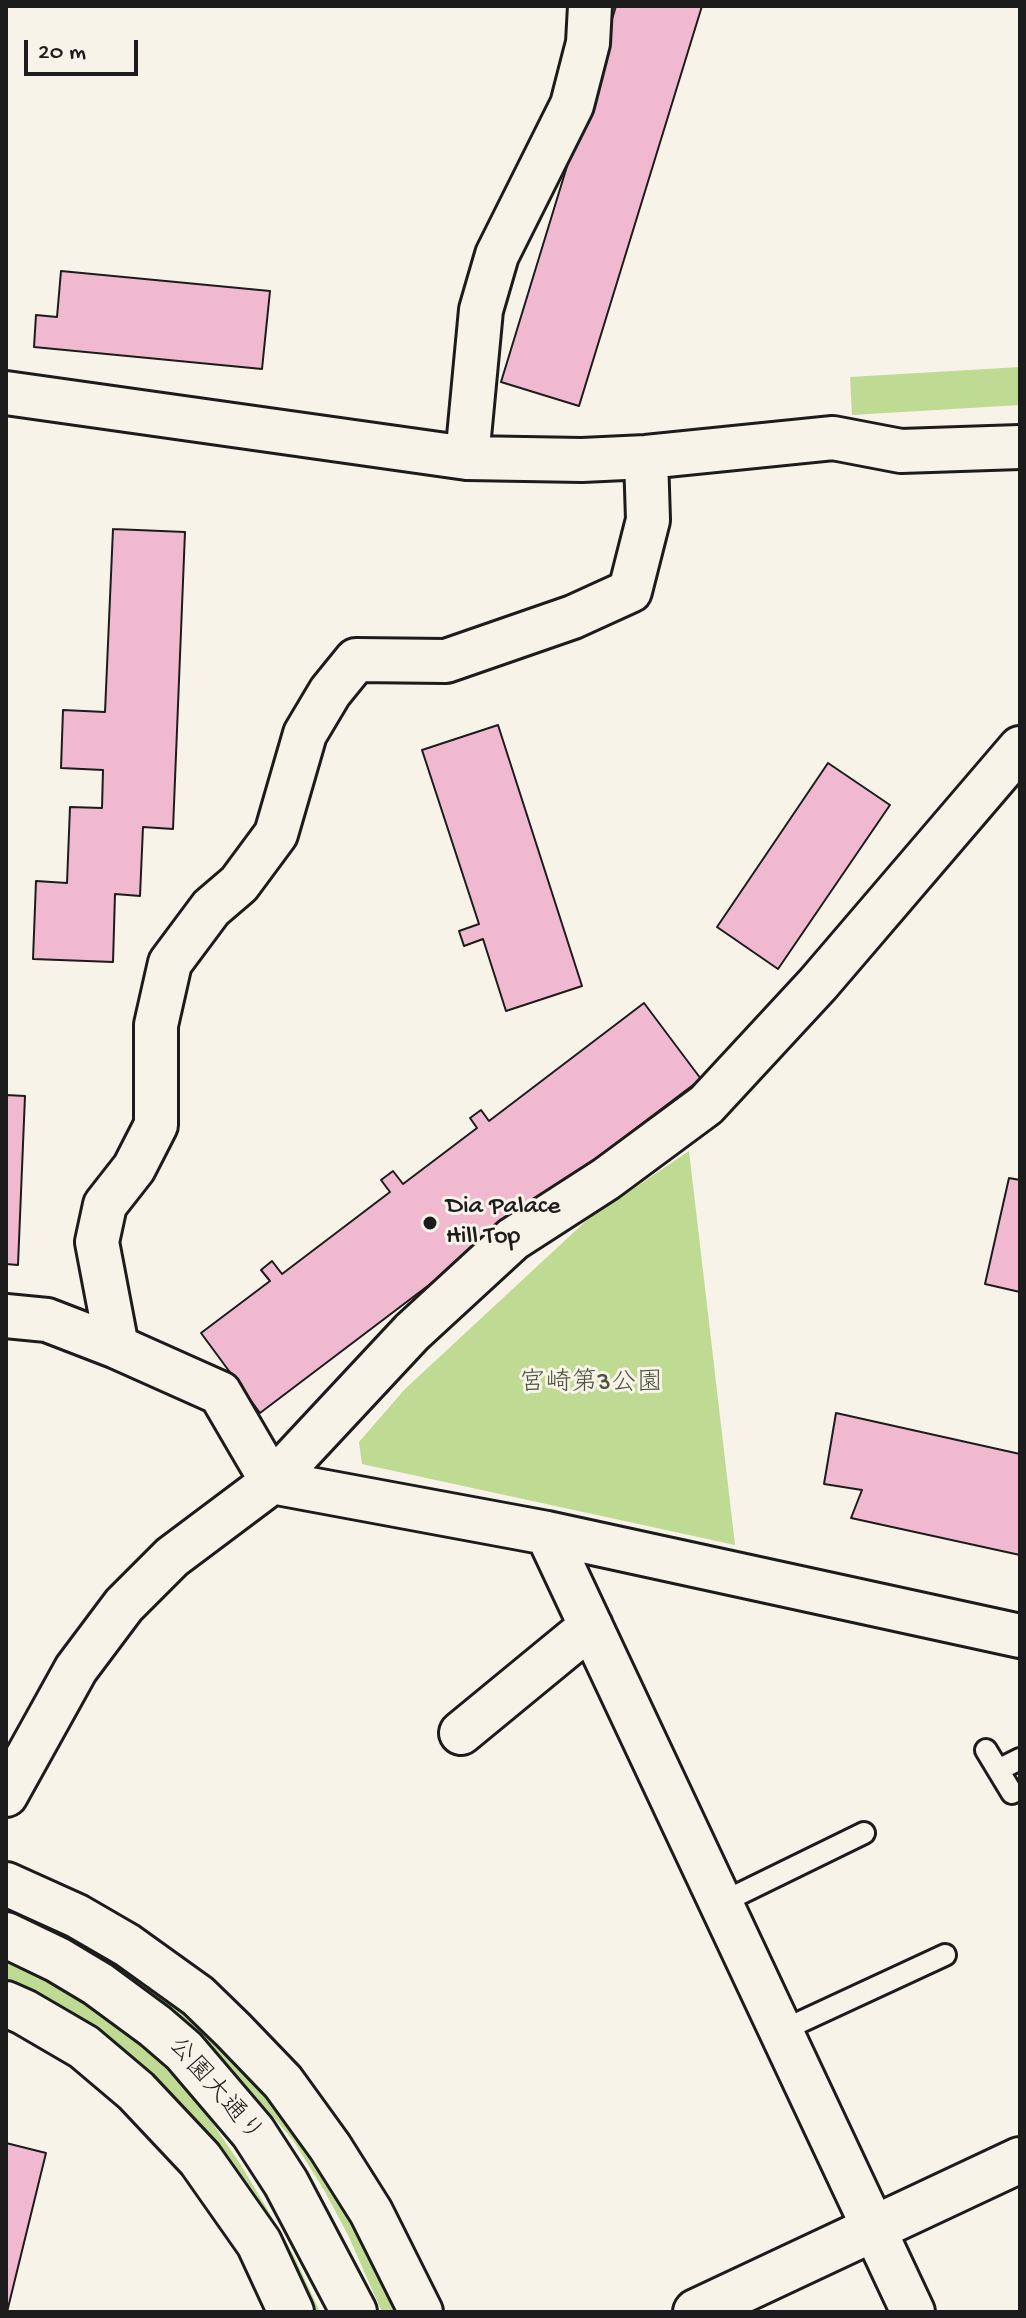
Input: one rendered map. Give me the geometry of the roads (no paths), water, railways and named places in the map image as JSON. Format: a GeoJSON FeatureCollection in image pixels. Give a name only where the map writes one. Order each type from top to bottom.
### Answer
{"type":"FeatureCollection","features":[{"type":"Feature","properties":{"kind":"street"},"geometry":{"type":"LineString","coordinates":[[467,458],[481,310],[497,255],[572,105],[588,43],[590,6]]}},
{"type":"Feature","properties":{"kind":"street"},"geometry":{"type":"LineString","coordinates":[[6,393],[467,458],[582,460],[646,457],[833,438],[901,451],[1020,447]]}},
{"type":"Feature","properties":{"kind":"street"},"geometry":{"type":"LineString","coordinates":[[117,1347],[97,1242],[105,1205],[134,1168],[156,1125],[156,1025],[170,963],[211,908],[239,884],[276,834],[305,734],[330,692],[356,660],[446,661],[573,617],[630,591],[648,520],[646,457]]}},
{"type":"Feature","properties":{"kind":"street"},"geometry":{"type":"LineString","coordinates":[[6,1795],[76,1669],[124,1605],[172,1557],[272,1482],[412,1332],[513,1239],[606,1179],[706,1105],[818,984],[1020,748]]}},
{"type":"Feature","properties":{"kind":"street"},"geometry":{"type":"LineString","coordinates":[[6,1316],[47,1320],[220,1393],[272,1482],[547,1533],[1020,1636]]}},
{"type":"Feature","properties":{"kind":"street"},"geometry":{"type":"LineString","coordinates":[[547,1533],[913,2312]]}},
{"type":"Feature","properties":{"kind":"street"},"geometry":{"type":"LineString","coordinates":[[461,1733],[591,1626]]}},
{"type":"Feature","properties":{"kind":"street"},"geometry":{"type":"LineString","coordinates":[[6,1884],[77,1916],[127,1945],[198,1996],[233,2030],[283,2082],[330,2147],[371,2212],[421,2312]]}},
{"type":"Feature","properties":{"kind":"street","name":"公園大通り"},"geometry":{"type":"LineString","coordinates":[[6,1935],[98,1984],[184,2051],[253,2132],[286,2183],[354,2312]]}},
{"type":"Feature","properties":{"kind":"street"},"geometry":{"type":"LineString","coordinates":[[6,2004],[84,2047],[136,2091],[200,2159],[259,2243],[291,2312]]}},
{"type":"Feature","properties":{"kind":"street"},"geometry":{"type":"LineString","coordinates":[[696,2312],[1020,2160]]}},
{"type":"Feature","properties":{"kind":"lane"},"geometry":{"type":"LineString","coordinates":[[986,1750],[1012,1793]]}},
{"type":"Feature","properties":{"kind":"lane"},"geometry":{"type":"LineString","coordinates":[[998,1770],[1020,1759]]}},
{"type":"Feature","properties":{"kind":"lane"},"geometry":{"type":"LineString","coordinates":[[721,1903],[864,1833]]}},
{"type":"Feature","properties":{"kind":"lane"},"geometry":{"type":"LineString","coordinates":[[781,2031],[945,1955]]}},
{"type":"Feature","properties":{"kind":"place","name":"Dia Palace Hill Top"},"geometry":{"type":"Point","coordinates":[430,1223]}},
{"type":"Feature","properties":{"kind":"park label","name":"宮崎第3公園"},"geometry":{"type":"Point","coordinates":[591,1385]}}]}
